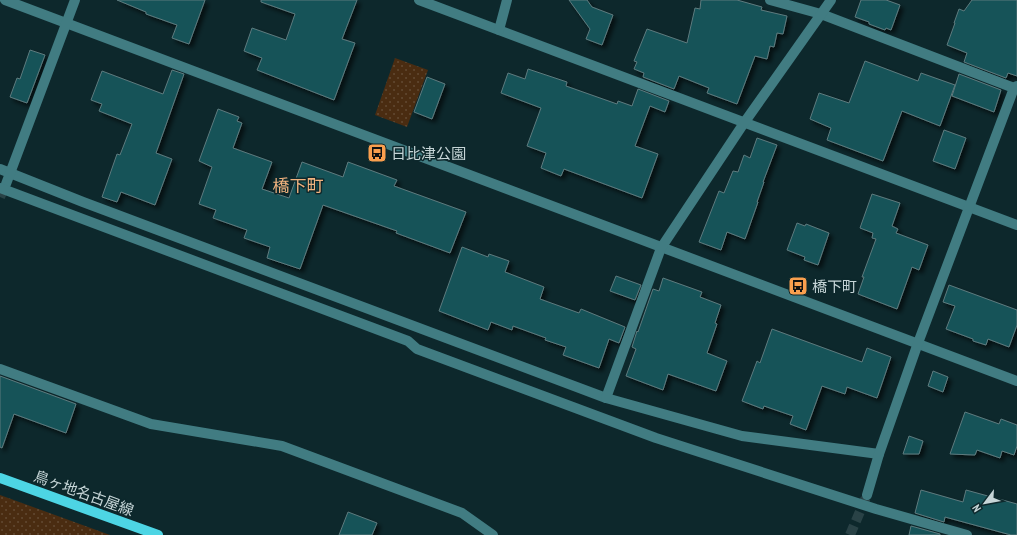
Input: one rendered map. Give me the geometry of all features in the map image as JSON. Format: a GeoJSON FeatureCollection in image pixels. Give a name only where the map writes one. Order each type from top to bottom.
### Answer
{"type":"FeatureCollection","features":[{"type":"Feature","properties":{"kind":"main road","name":"鳥ヶ地名古屋線"},"geometry":{"type":"LineString","coordinates":[[0,478],[158,535]]}},
{"type":"Feature","properties":{"kind":"street"},"geometry":{"type":"LineString","coordinates":[[5,0],[1017,381]]}},
{"type":"Feature","properties":{"kind":"street"},"geometry":{"type":"LineString","coordinates":[[75,0],[11,172],[3,186],[408,341],[417,349],[656,438],[876,509],[967,535]]}},
{"type":"Feature","properties":{"kind":"street"},"geometry":{"type":"LineString","coordinates":[[419,0],[1017,225]]}},
{"type":"Feature","properties":{"kind":"street"},"geometry":{"type":"LineString","coordinates":[[499,30],[507,0]]}},
{"type":"Feature","properties":{"kind":"street"},"geometry":{"type":"LineString","coordinates":[[770,0],[821,14],[1016,87],[918,343],[879,454],[867,495]]}},
{"type":"Feature","properties":{"kind":"street"},"geometry":{"type":"LineString","coordinates":[[606,398],[662,248],[744,123],[831,0]]}},
{"type":"Feature","properties":{"kind":"street"},"geometry":{"type":"LineString","coordinates":[[0,168],[83,202],[606,398],[742,436],[879,454]]}},
{"type":"Feature","properties":{"kind":"street"},"geometry":{"type":"LineString","coordinates":[[0,369],[151,424],[282,446],[462,513],[493,535]]}},
{"type":"Feature","properties":{"kind":"shaded area"},"geometry":{"type":"Polygon","coordinates":[[[395,58],[428,70],[407,127],[375,115],[395,58]]]}},
{"type":"Feature","properties":{"kind":"shaded area"},"geometry":{"type":"Polygon","coordinates":[[[0,495],[110,535],[0,535],[0,495]]]}},
{"type":"Feature","properties":{"kind":"building"},"geometry":{"type":"Polygon","coordinates":[[[117,0],[205,0],[189,44],[172,38],[177,25],[146,14],[146,12],[117,0]]]}},
{"type":"Feature","properties":{"kind":"building"},"geometry":{"type":"Polygon","coordinates":[[[261,0],[357,0],[342,39],[355,43],[334,100],[257,70],[262,58],[244,51],[252,28],[286,40],[295,14],[261,2],[261,0]]]}},
{"type":"Feature","properties":{"kind":"building"},"geometry":{"type":"Polygon","coordinates":[[[569,0],[587,0],[592,7],[613,15],[602,45],[586,39],[590,29],[569,0]]]}},
{"type":"Feature","properties":{"kind":"building"},"geometry":{"type":"Polygon","coordinates":[[[701,0],[737,0],[762,7],[761,10],[787,16],[783,34],[777,33],[774,47],[770,46],[767,59],[755,56],[737,104],[707,93],[709,88],[679,76],[674,89],[643,77],[644,73],[634,69],[637,62],[634,61],[647,29],[687,43],[695,8],[700,9],[701,0]]]}},
{"type":"Feature","properties":{"kind":"building"},"geometry":{"type":"Polygon","coordinates":[[[861,0],[886,0],[900,5],[891,30],[886,28],[885,30],[855,17],[861,0]]]}},
{"type":"Feature","properties":{"kind":"building"},"geometry":{"type":"Polygon","coordinates":[[[972,0],[1017,0],[1017,76],[1008,73],[1006,78],[964,62],[967,53],[947,45],[959,9],[964,11],[972,0]]]}},
{"type":"Feature","properties":{"kind":"building"},"geometry":{"type":"Polygon","coordinates":[[[30,50],[45,55],[27,103],[10,97],[17,78],[20,79],[30,50]]]}},
{"type":"Feature","properties":{"kind":"building"},"geometry":{"type":"Polygon","coordinates":[[[865,61],[918,81],[921,73],[955,85],[940,126],[902,111],[883,161],[827,140],[831,128],[810,119],[819,93],[849,103],[865,61]]]}},
{"type":"Feature","properties":{"kind":"building"},"geometry":{"type":"Polygon","coordinates":[[[528,69],[567,82],[566,86],[617,104],[618,101],[632,106],[638,89],[669,101],[665,112],[650,106],[635,146],[658,154],[642,198],[564,169],[561,176],[541,168],[546,153],[527,146],[541,108],[501,93],[508,73],[525,79],[528,69]]]}},
{"type":"Feature","properties":{"kind":"building"},"geometry":{"type":"Polygon","coordinates":[[[172,70],[184,74],[156,153],[172,159],[155,205],[121,192],[117,202],[102,197],[117,154],[120,155],[132,124],[99,111],[102,104],[91,100],[102,71],[163,94],[172,70]]]}},
{"type":"Feature","properties":{"kind":"building"},"geometry":{"type":"Polygon","coordinates":[[[959,74],[1001,90],[994,112],[952,96],[959,74]]]}},
{"type":"Feature","properties":{"kind":"building"},"geometry":{"type":"Polygon","coordinates":[[[427,77],[445,84],[432,119],[414,112],[427,77]]]}},
{"type":"Feature","properties":{"kind":"building"},"geometry":{"type":"Polygon","coordinates":[[[218,109],[239,117],[237,121],[242,123],[233,148],[272,162],[262,189],[289,198],[302,162],[343,177],[348,162],[397,180],[394,186],[466,212],[450,253],[396,233],[397,231],[323,205],[300,269],[267,258],[270,247],[244,238],[247,230],[213,218],[216,210],[199,204],[212,167],[199,161],[218,109]]]}},
{"type":"Feature","properties":{"kind":"building"},"geometry":{"type":"Polygon","coordinates":[[[944,130],[966,138],[955,169],[933,161],[944,130]]]}},
{"type":"Feature","properties":{"kind":"building"},"geometry":{"type":"Polygon","coordinates":[[[757,138],[777,145],[763,182],[758,202],[745,239],[727,232],[721,250],[699,242],[719,191],[724,193],[733,171],[738,172],[744,155],[750,158],[757,138]]]}},
{"type":"Feature","properties":{"kind":"building"},"geometry":{"type":"Polygon","coordinates":[[[872,194],[900,203],[892,226],[898,229],[896,233],[928,245],[919,270],[912,267],[897,309],[858,294],[864,277],[862,277],[876,239],[872,238],[873,233],[860,228],[872,194]]]}},
{"type":"Feature","properties":{"kind":"building"},"geometry":{"type":"Polygon","coordinates":[[[797,223],[805,226],[806,224],[829,233],[818,265],[804,260],[805,257],[787,250],[797,223]]]}},
{"type":"Feature","properties":{"kind":"building"},"geometry":{"type":"Polygon","coordinates":[[[462,247],[488,257],[489,254],[509,261],[505,272],[544,287],[540,299],[579,313],[581,309],[625,327],[619,343],[609,339],[599,368],[563,355],[566,347],[545,340],[546,338],[513,326],[512,330],[491,322],[488,330],[439,311],[462,247]]]}},
{"type":"Feature","properties":{"kind":"building"},"geometry":{"type":"Polygon","coordinates":[[[616,276],[641,285],[635,300],[610,291],[616,276]]]}},
{"type":"Feature","properties":{"kind":"building"},"geometry":{"type":"Polygon","coordinates":[[[663,278],[702,292],[700,297],[721,305],[715,323],[717,324],[707,353],[727,361],[716,391],[668,374],[663,390],[626,376],[636,349],[632,347],[637,331],[638,332],[653,289],[659,291],[663,278]]]}},
{"type":"Feature","properties":{"kind":"building"},"geometry":{"type":"Polygon","coordinates":[[[949,285],[1017,310],[1017,325],[1009,347],[988,339],[986,345],[946,329],[955,306],[943,302],[949,285]]]}},
{"type":"Feature","properties":{"kind":"building"},"geometry":{"type":"Polygon","coordinates":[[[772,329],[862,362],[867,348],[891,357],[877,398],[847,387],[845,394],[822,386],[806,430],[790,424],[793,416],[764,406],[763,409],[742,401],[757,361],[760,363],[772,329]]]}},
{"type":"Feature","properties":{"kind":"building"},"geometry":{"type":"Polygon","coordinates":[[[933,371],[948,377],[943,392],[928,386],[933,371]]]}},
{"type":"Feature","properties":{"kind":"building"},"geometry":{"type":"Polygon","coordinates":[[[0,376],[76,404],[66,433],[14,414],[2,448],[0,447],[0,376]]]}},
{"type":"Feature","properties":{"kind":"building"},"geometry":{"type":"Polygon","coordinates":[[[965,412],[999,424],[1001,419],[1017,425],[1017,446],[1014,455],[1002,451],[1000,458],[977,450],[975,455],[950,454],[965,412]]]}},
{"type":"Feature","properties":{"kind":"building"},"geometry":{"type":"Polygon","coordinates":[[[909,436],[923,441],[919,454],[903,454],[909,436]]]}},
{"type":"Feature","properties":{"kind":"building"},"geometry":{"type":"Polygon","coordinates":[[[921,490],[963,502],[966,490],[1017,504],[1017,535],[1011,535],[945,517],[944,522],[915,513],[921,490]]]}},
{"type":"Feature","properties":{"kind":"building"},"geometry":{"type":"Polygon","coordinates":[[[348,512],[377,523],[372,535],[339,535],[348,512]]]}},
{"type":"Feature","properties":{"kind":"building"},"geometry":{"type":"Polygon","coordinates":[[[911,526],[940,534],[940,535],[909,535],[911,526]]]}},
{"type":"Feature","properties":{"kind":"tunnel"},"geometry":{"type":"LineString","coordinates":[[0,197],[6,184]]}},
{"type":"Feature","properties":{"kind":"tunnel"},"geometry":{"type":"LineString","coordinates":[[850,535],[867,495]]}},
{"type":"Feature","properties":{"kind":"place","name":"日比津公園"},"geometry":{"type":"Point","coordinates":[377,153]}},
{"type":"Feature","properties":{"kind":"place","name":"橋下町"},"geometry":{"type":"Point","coordinates":[798,286]}},
{"type":"Feature","properties":{"kind":"district","name":"橋下町"},"geometry":{"type":"Point","coordinates":[298,186]}}]}
